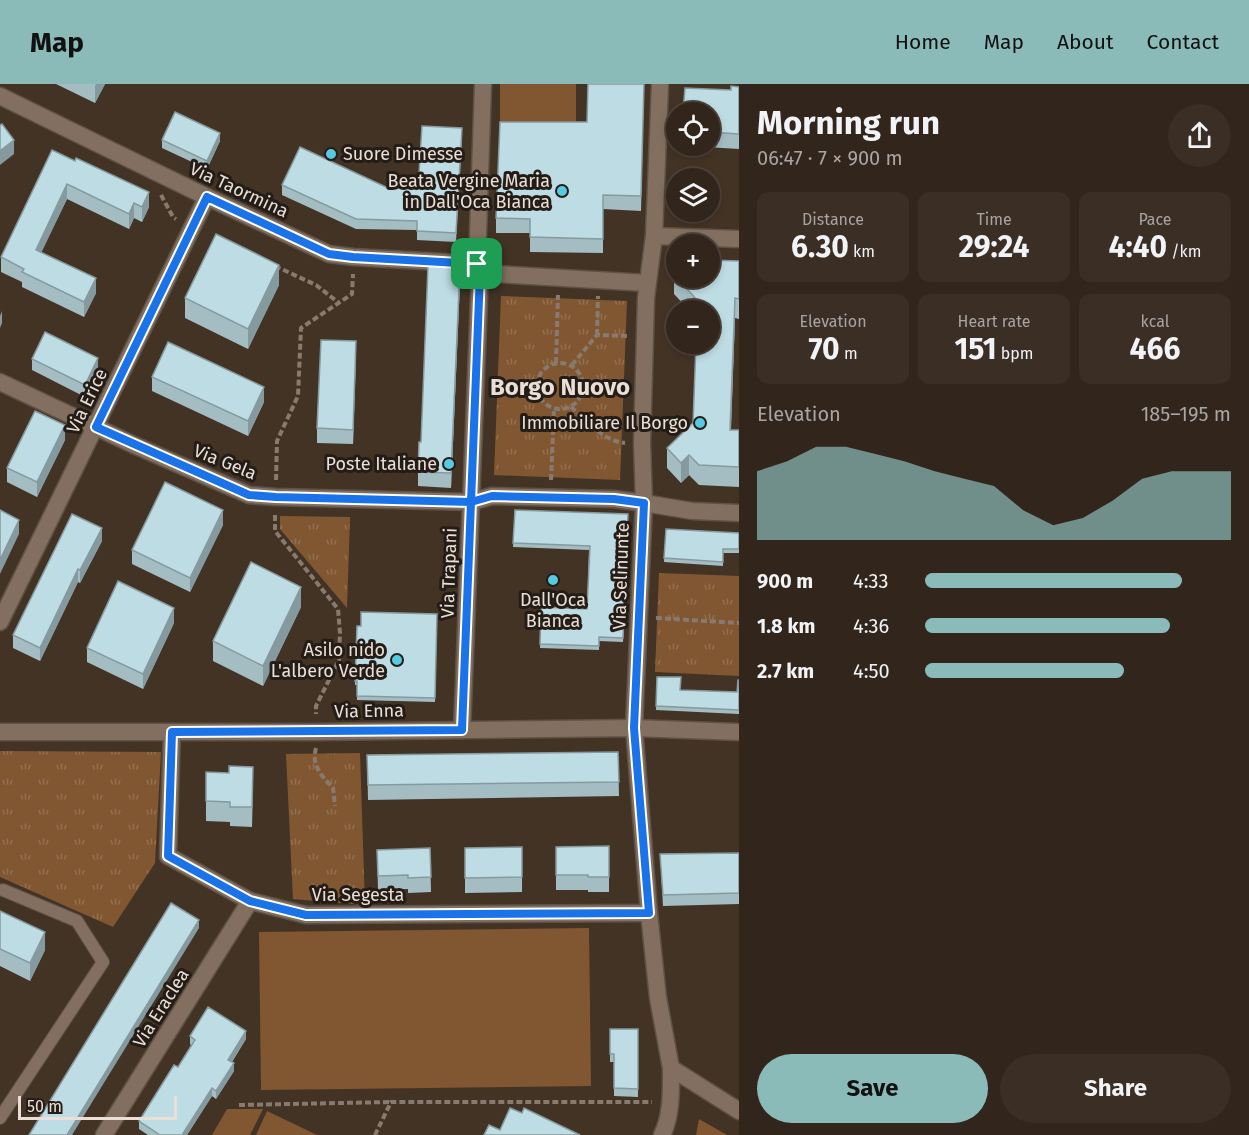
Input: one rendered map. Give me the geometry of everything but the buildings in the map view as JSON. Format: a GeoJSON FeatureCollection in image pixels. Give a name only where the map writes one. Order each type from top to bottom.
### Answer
{"type":"FeatureCollection","features":[{"type":"Feature","properties":{"kind":"street","name":"Via Trapani"},"geometry":{"type":"LineString","coordinates":[[462,730],[479,269],[483,84]]}},
{"type":"Feature","properties":{"kind":"street","name":"Via Selinunte"},"geometry":{"type":"LineString","coordinates":[[660,84],[654,236],[647,283],[642,443],[644,503],[634,728],[658,998],[671,1068],[668,1116],[662,1135]]}},
{"type":"Feature","properties":{"kind":"street","name":"Via Taormina"},"geometry":{"type":"LineString","coordinates":[[0,96],[329,254],[479,269]]}},
{"type":"Feature","properties":{"kind":"street","name":"Via Erice"},"geometry":{"type":"LineString","coordinates":[[0,622],[207,197]]}},
{"type":"Feature","properties":{"kind":"street"},"geometry":{"type":"LineString","coordinates":[[654,236],[739,239]]}},
{"type":"Feature","properties":{"kind":"street"},"geometry":{"type":"LineString","coordinates":[[479,269],[647,283]]}},
{"type":"Feature","properties":{"kind":"street","name":"Via Gela"},"geometry":{"type":"LineString","coordinates":[[0,382],[249,495],[471,502],[492,496],[614,499],[692,511],[739,513]]}},
{"type":"Feature","properties":{"kind":"street","name":"Via Enna"},"geometry":{"type":"LineString","coordinates":[[0,732],[634,728],[739,732]]}},
{"type":"Feature","properties":{"kind":"street","name":"Via Segesta"},"geometry":{"type":"LineString","coordinates":[[172,732],[168,856],[250,901],[306,915],[649,913]]}},
{"type":"Feature","properties":{"kind":"street","name":"Via Eraclea"},"geometry":{"type":"LineString","coordinates":[[104,1135],[250,901]]}},
{"type":"Feature","properties":{"kind":"street"},"geometry":{"type":"LineString","coordinates":[[671,1068],[739,1111]]}},
{"type":"Feature","properties":{"kind":"lane"},"geometry":{"type":"LineString","coordinates":[[0,1118],[102,962],[77,921],[3,890]]}},
{"type":"Feature","properties":{"kind":"path"},"geometry":{"type":"LineString","coordinates":[[158,190],[173,217],[193,226]]}},
{"type":"Feature","properties":{"kind":"path"},"geometry":{"type":"LineString","coordinates":[[270,263],[316,285],[339,303]]}},
{"type":"Feature","properties":{"kind":"path"},"geometry":{"type":"LineString","coordinates":[[556,363],[558,293]]}},
{"type":"Feature","properties":{"kind":"path"},"geometry":{"type":"LineString","coordinates":[[572,365],[597,335],[598,295]]}},
{"type":"Feature","properties":{"kind":"path"},"geometry":{"type":"LineString","coordinates":[[597,335],[629,336]]}},
{"type":"Feature","properties":{"kind":"path"},"geometry":{"type":"LineString","coordinates":[[556,363],[572,365],[584,381],[583,392],[579,401],[571,407],[562,410],[554,409],[541,400],[538,393],[538,377],[543,370],[556,363]]}},
{"type":"Feature","properties":{"kind":"path"},"geometry":{"type":"LineString","coordinates":[[495,384],[537,385]]}},
{"type":"Feature","properties":{"kind":"path"},"geometry":{"type":"LineString","coordinates":[[571,407],[606,437],[626,443]]}},
{"type":"Feature","properties":{"kind":"path"},"geometry":{"type":"LineString","coordinates":[[551,482],[554,409]]}},
{"type":"Feature","properties":{"kind":"path"},"geometry":{"type":"LineString","coordinates":[[652,617],[739,623]]}},
{"type":"Feature","properties":{"kind":"path"},"geometry":{"type":"LineString","coordinates":[[316,747],[314,754],[317,768],[321,776],[333,788],[335,806]]}},
{"type":"Feature","properties":{"kind":"path"},"geometry":{"type":"LineString","coordinates":[[239,1105],[652,1101],[651,1107]]}},
{"type":"Feature","properties":{"kind":"path"},"geometry":{"type":"LineString","coordinates":[[375,1135],[391,1102]]}},
{"type":"Feature","properties":{"kind":"green space"},"geometry":{"type":"Polygon","coordinates":[[[500,84],[576,84],[576,125],[500,124],[500,84]]]}},
{"type":"Feature","properties":{"kind":"green space"},"geometry":{"type":"Polygon","coordinates":[[[501,296],[627,301],[620,480],[494,475],[501,296]]]}},
{"type":"Feature","properties":{"kind":"green space"},"geometry":{"type":"Polygon","coordinates":[[[280,516],[350,517],[347,608],[280,529],[280,516]]]}},
{"type":"Feature","properties":{"kind":"green space"},"geometry":{"type":"Polygon","coordinates":[[[659,573],[739,576],[739,676],[655,672],[659,573]]]}},
{"type":"Feature","properties":{"kind":"green space"},"geometry":{"type":"Polygon","coordinates":[[[0,751],[161,752],[155,863],[113,927],[0,877],[0,751]]]}},
{"type":"Feature","properties":{"kind":"green space"},"geometry":{"type":"Polygon","coordinates":[[[360,753],[365,905],[293,899],[286,754],[360,753]]]}},
{"type":"Feature","properties":{"kind":"green space"},"geometry":{"type":"Polygon","coordinates":[[[589,928],[591,1086],[261,1090],[259,932],[589,928]]]}},
{"type":"Feature","properties":{"kind":"green space"},"geometry":{"type":"Polygon","coordinates":[[[227,1109],[263,1109],[250,1135],[212,1135],[227,1109]]]}},
{"type":"Feature","properties":{"kind":"green space"},"geometry":{"type":"Polygon","coordinates":[[[267,1111],[317,1135],[256,1135],[267,1111]]]}},
{"type":"Feature","properties":{"kind":"green space"},"geometry":{"type":"Polygon","coordinates":[[[699,1119],[727,1135],[696,1135],[699,1119]]]}},
{"type":"Feature","properties":{"kind":"place","name":"Suore Dimesse"},"geometry":{"type":"Point","coordinates":[331,154]}},
{"type":"Feature","properties":{"kind":"place","name":"Beata Vergine Maria in Dall'Oca Bianca"},"geometry":{"type":"Point","coordinates":[562,191]}},
{"type":"Feature","properties":{"kind":"place","name":"Immobiliare Il Borgo"},"geometry":{"type":"Point","coordinates":[700,423]}},
{"type":"Feature","properties":{"kind":"place","name":"Poste Italiane"},"geometry":{"type":"Point","coordinates":[449,464]}},
{"type":"Feature","properties":{"kind":"place","name":"Dall'Oca Bianca"},"geometry":{"type":"Point","coordinates":[553,580]}},
{"type":"Feature","properties":{"kind":"place","name":"Asilo nido L'albero Verde"},"geometry":{"type":"Point","coordinates":[397,660]}},
{"type":"Feature","properties":{"kind":"district","name":"Borgo Nuovo"},"geometry":{"type":"Point","coordinates":[560,387]}},
{"type":"Feature","properties":{"kind":"route"},"geometry":{"type":"LineString","coordinates":[[477,264],[329,254],[207,197],[96,427],[249,495],[471,502],[462,730],[172,732],[168,856],[250,901],[306,915],[649,913],[634,728],[644,503],[614,499],[492,496],[471,502],[480,273],[477,264]]}}]}
